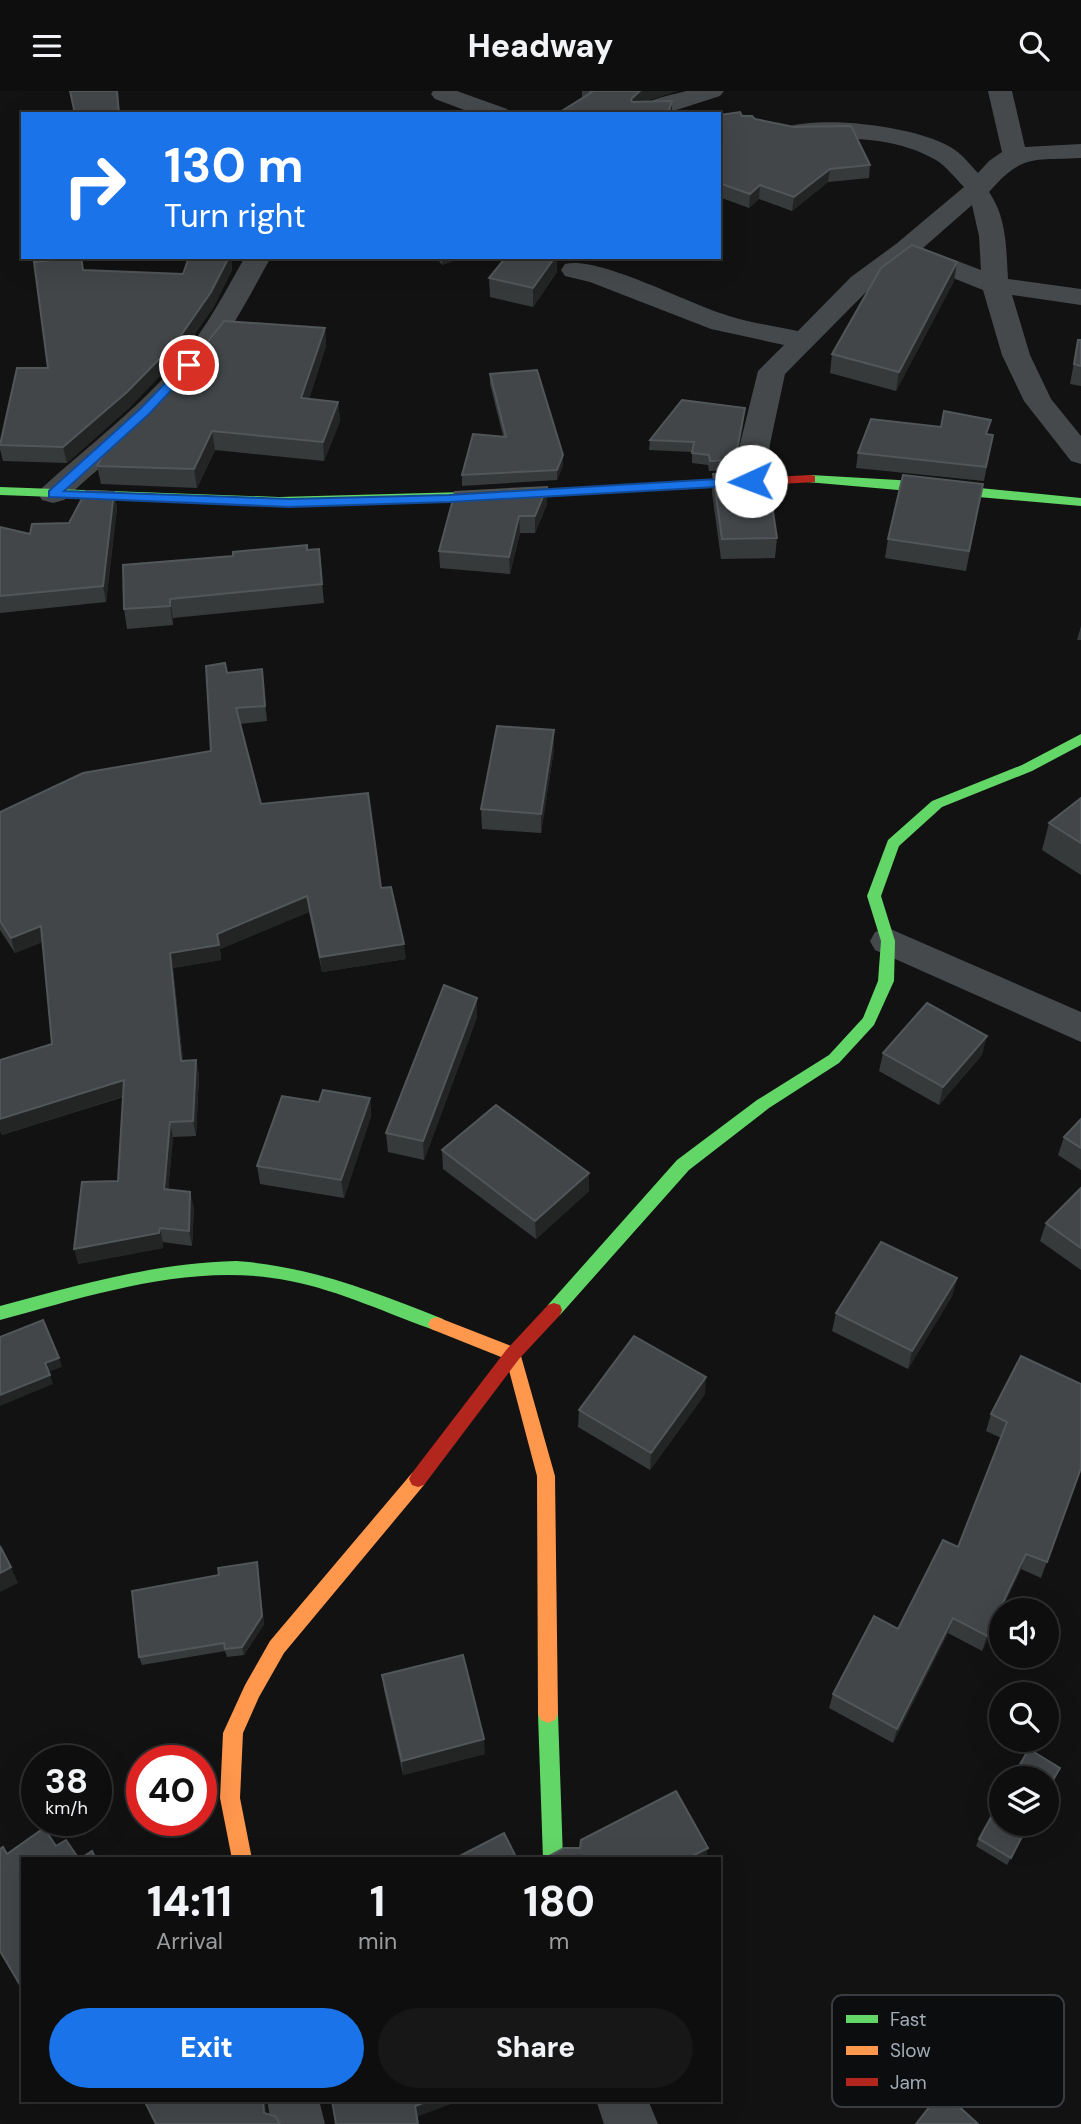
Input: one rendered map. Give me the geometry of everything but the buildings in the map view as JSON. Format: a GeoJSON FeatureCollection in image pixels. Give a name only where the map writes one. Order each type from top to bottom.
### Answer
{"type":"FeatureCollection","features":[{"type":"Feature","properties":{"kind":"street"},"geometry":{"type":"LineString","coordinates":[[649,112],[663,105],[712,91]]}},
{"type":"Feature","properties":{"kind":"street"},"geometry":{"type":"LineString","coordinates":[[1000,91],[1015,155]]}},
{"type":"Feature","properties":{"kind":"street"},"geometry":{"type":"LineString","coordinates":[[439,97],[491,112]]}},
{"type":"Feature","properties":{"kind":"street"},"geometry":{"type":"LineString","coordinates":[[773,127],[793,131],[854,129],[899,137],[946,155],[977,190],[986,207],[992,236],[995,285],[1016,355],[1038,401],[1081,455]]}},
{"type":"Feature","properties":{"kind":"street"},"geometry":{"type":"LineString","coordinates":[[751,481],[755,444],[772,371],[860,283],[905,250],[945,213],[977,190],[998,166],[1015,155],[1081,151]]}},
{"type":"Feature","properties":{"kind":"street"},"geometry":{"type":"LineString","coordinates":[[905,250],[995,285],[1081,297]]}},
{"type":"Feature","properties":{"kind":"street"},"geometry":{"type":"LineString","coordinates":[[53,494],[173,384],[205,347],[232,307],[257,259]]}},
{"type":"Feature","properties":{"kind":"street"},"geometry":{"type":"LineString","coordinates":[[574,270],[599,276],[722,323],[804,341]]}},
{"type":"Feature","properties":{"kind":"street"},"geometry":{"type":"LineString","coordinates":[[0,491],[289,503],[449,498],[790,479],[906,484],[1081,502]]}},
{"type":"Feature","properties":{"kind":"street"},"geometry":{"type":"LineString","coordinates":[[242,1857],[230,1798],[233,1733],[276,1647],[431,1463],[513,1353],[615,1244],[683,1165],[763,1104],[834,1059],[869,1021],[886,981],[888,941],[874,896],[893,844],[937,804],[1027,768],[1081,740]]}},
{"type":"Feature","properties":{"kind":"street"},"geometry":{"type":"LineString","coordinates":[[888,941],[1081,1028]]}},
{"type":"Feature","properties":{"kind":"street"},"geometry":{"type":"LineString","coordinates":[[0,1313],[72,1294],[188,1273],[257,1269],[312,1280],[513,1353]]}},
{"type":"Feature","properties":{"kind":"street"},"geometry":{"type":"LineString","coordinates":[[513,1353],[547,1476],[548,1703],[553,1857]]}},
{"type":"Feature","properties":{"kind":"street"},"geometry":{"type":"LineString","coordinates":[[292,2102],[298,2124]]}},
{"type":"Feature","properties":{"kind":"street"},"geometry":{"type":"LineString","coordinates":[[623,2102],[631,2124]]}},
{"type":"Feature","properties":{"kind":"traffic: fast"},"geometry":{"type":"LineString","coordinates":[[811,479],[898,484],[1081,502]]}},
{"type":"Feature","properties":{"kind":"traffic: fast"},"geometry":{"type":"LineString","coordinates":[[0,491],[279,501],[502,495]]}},
{"type":"Feature","properties":{"kind":"traffic: fast"},"geometry":{"type":"LineString","coordinates":[[554,1310],[683,1165],[763,1104],[834,1059],[869,1021],[886,981],[888,941],[874,896],[893,844],[937,804],[1027,768],[1081,739]]}},
{"type":"Feature","properties":{"kind":"traffic: fast"},"geometry":{"type":"LineString","coordinates":[[0,1313],[133,1279],[202,1269],[236,1268],[269,1270],[312,1279],[437,1324]]}},
{"type":"Feature","properties":{"kind":"traffic: fast"},"geometry":{"type":"LineString","coordinates":[[548,1714],[553,1857]]}},
{"type":"Feature","properties":{"kind":"traffic: slow"},"geometry":{"type":"LineString","coordinates":[[437,1324],[513,1354],[546,1476],[548,1714]]}},
{"type":"Feature","properties":{"kind":"traffic: slow"},"geometry":{"type":"LineString","coordinates":[[242,1857],[230,1798],[233,1733],[252,1691],[277,1647],[418,1479]]}},
{"type":"Feature","properties":{"kind":"traffic: jam"},"geometry":{"type":"LineString","coordinates":[[502,495],[811,479]]}},
{"type":"Feature","properties":{"kind":"traffic: jam"},"geometry":{"type":"LineString","coordinates":[[418,1479],[513,1354],[554,1310]]}},
{"type":"Feature","properties":{"kind":"route"},"geometry":{"type":"LineString","coordinates":[[189,365],[144,412],[53,494],[176,501],[289,503],[449,498],[751,481]]}}]}
